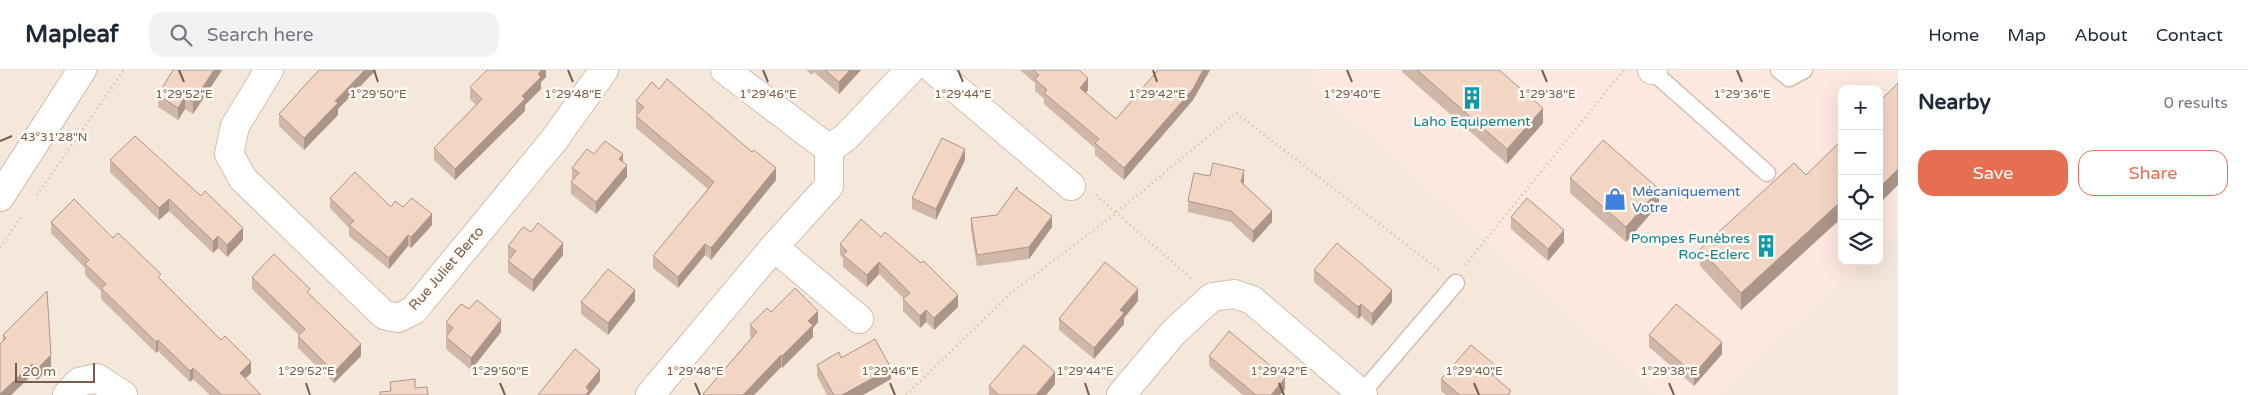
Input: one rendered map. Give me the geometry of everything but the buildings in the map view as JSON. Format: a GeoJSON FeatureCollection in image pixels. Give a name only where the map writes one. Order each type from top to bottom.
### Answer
{"type":"FeatureCollection","features":[{"type":"Feature","properties":{"kind":"street"},"geometry":{"type":"LineString","coordinates":[[0,197],[82,70]]}},
{"type":"Feature","properties":{"kind":"street","name":"Rue Juliet Berto"},"geometry":{"type":"LineString","coordinates":[[270,70],[235,126],[230,154],[243,179],[384,315],[398,318],[414,310],[554,140],[604,70]]}},
{"type":"Feature","properties":{"kind":"street"},"geometry":{"type":"LineString","coordinates":[[725,70],[829,149]]}},
{"type":"Feature","properties":{"kind":"street"},"geometry":{"type":"LineString","coordinates":[[829,149],[846,137],[910,70]]}},
{"type":"Feature","properties":{"kind":"street"},"geometry":{"type":"LineString","coordinates":[[934,70],[1071,186]]}},
{"type":"Feature","properties":{"kind":"street"},"geometry":{"type":"LineString","coordinates":[[650,395],[774,247],[829,186],[829,149]]}},
{"type":"Feature","properties":{"kind":"street"},"geometry":{"type":"LineString","coordinates":[[774,247],[859,319]]}},
{"type":"Feature","properties":{"kind":"street"},"geometry":{"type":"LineString","coordinates":[[1121,395],[1173,333],[1212,297],[1234,294],[1252,300],[1362,394]]}},
{"type":"Feature","properties":{"kind":"street"},"geometry":{"type":"LineString","coordinates":[[67,395],[79,382],[97,378],[123,395]]}},
{"type":"Feature","properties":{"kind":"lane"},"geometry":{"type":"LineString","coordinates":[[1652,70],[1767,173]]}},
{"type":"Feature","properties":{"kind":"lane"},"geometry":{"type":"LineString","coordinates":[[1779,70],[1789,78],[1804,70]]}},
{"type":"Feature","properties":{"kind":"lane"},"geometry":{"type":"LineString","coordinates":[[1362,394],[1456,283]]}},
{"type":"Feature","properties":{"kind":"path"},"geometry":{"type":"LineString","coordinates":[[33,200],[124,70]]}},
{"type":"Feature","properties":{"kind":"path"},"geometry":{"type":"LineString","coordinates":[[906,395],[1010,294],[1116,212],[1236,112],[1456,283],[1468,260],[1624,70]]}},
{"type":"Feature","properties":{"kind":"path"},"geometry":{"type":"LineString","coordinates":[[1071,186],[1090,189],[1212,297]]}},
{"type":"Feature","properties":{"kind":"path"},"geometry":{"type":"LineString","coordinates":[[0,247],[22,215]]}},
{"type":"Feature","properties":{"kind":"shaded area"},"geometry":{"type":"Polygon","coordinates":[[[0,70],[1898,70],[1898,395],[0,395],[0,70]]]}},
{"type":"Feature","properties":{"kind":"shaded area"},"geometry":{"type":"Polygon","coordinates":[[[1315,70],[1898,70],[1898,232],[1883,245],[1883,85],[1838,85],[1838,265],[1862,265],[1717,395],[1657,395],[1306,79],[1315,70]]]}},
{"type":"Feature","properties":{"kind":"place","name":"Laho Equipement"},"geometry":{"type":"Point","coordinates":[1472,98]}},
{"type":"Feature","properties":{"kind":"place","name":"Mécaniquement Votre"},"geometry":{"type":"Point","coordinates":[1615,199]}},
{"type":"Feature","properties":{"kind":"place","name":"Pompes Funèbres Roc-Eclerc"},"geometry":{"type":"Point","coordinates":[1766,246]}}]}
